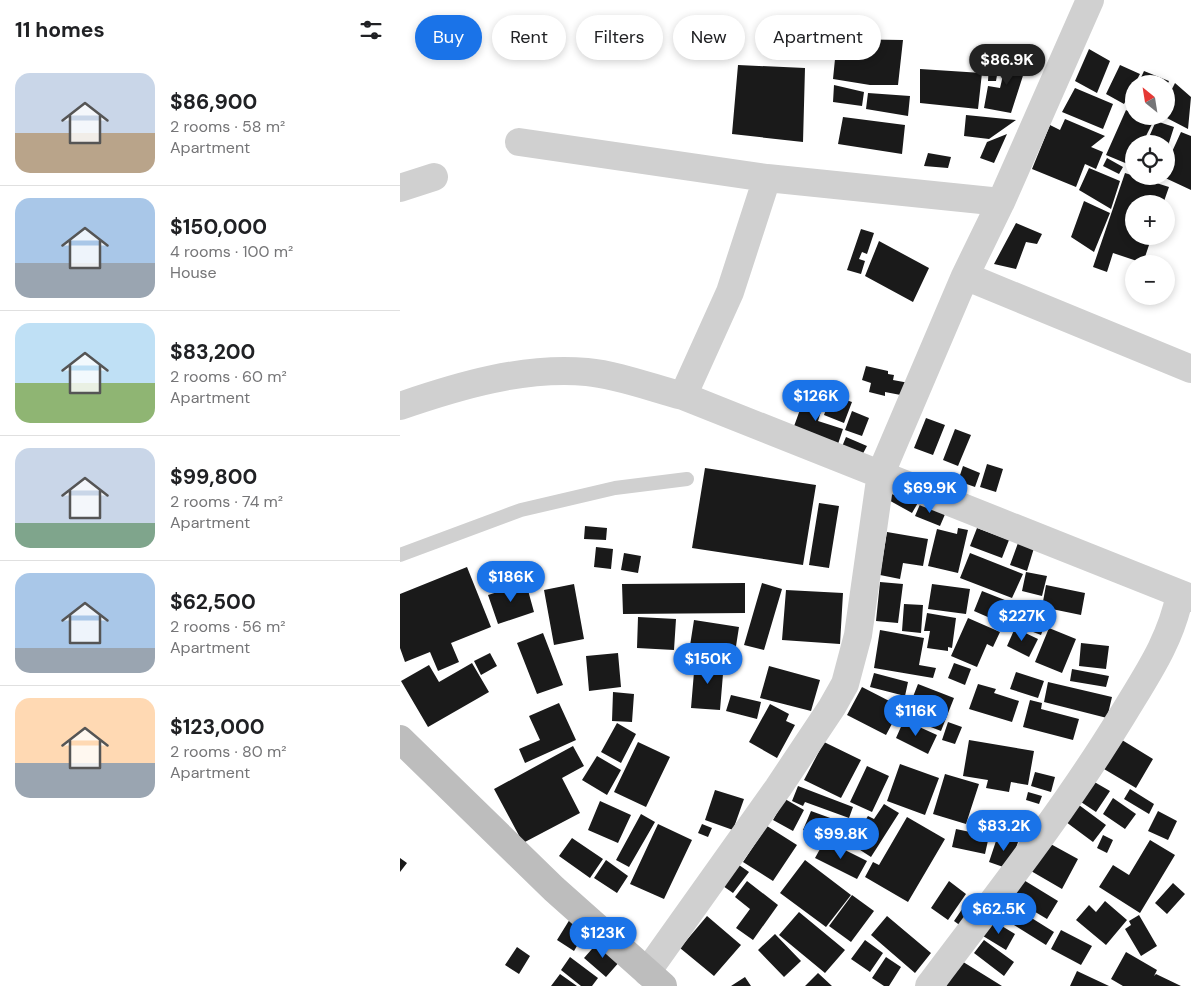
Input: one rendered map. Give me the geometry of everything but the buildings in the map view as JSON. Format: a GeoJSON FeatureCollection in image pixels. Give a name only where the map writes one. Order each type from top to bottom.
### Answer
{"type":"FeatureCollection","features":[{"type":"Feature","properties":{"kind":"main road"},"geometry":{"type":"LineString","coordinates":[[400,739],[554,889],[655,979]]}},
{"type":"Feature","properties":{"kind":"street"},"geometry":{"type":"LineString","coordinates":[[655,979],[832,707],[845,684],[858,635],[881,473],[965,276],[1001,202],[1090,0]]}},
{"type":"Feature","properties":{"kind":"street"},"geometry":{"type":"LineString","coordinates":[[519,142],[767,178],[1001,202]]}},
{"type":"Feature","properties":{"kind":"street"},"geometry":{"type":"LineString","coordinates":[[400,188],[434,178]]}},
{"type":"Feature","properties":{"kind":"street"},"geometry":{"type":"LineString","coordinates":[[683,396],[730,292],[767,178]]}},
{"type":"Feature","properties":{"kind":"street"},"geometry":{"type":"LineString","coordinates":[[965,276],[1191,368]]}},
{"type":"Feature","properties":{"kind":"street"},"geometry":{"type":"LineString","coordinates":[[400,406],[469,386],[523,375],[560,371],[588,372],[683,396],[881,473],[1186,596],[1152,670],[1095,760],[930,986]]}},
{"type":"Feature","properties":{"kind":"lane"},"geometry":{"type":"LineString","coordinates":[[400,554],[520,510],[615,488],[687,479]]}}]}
